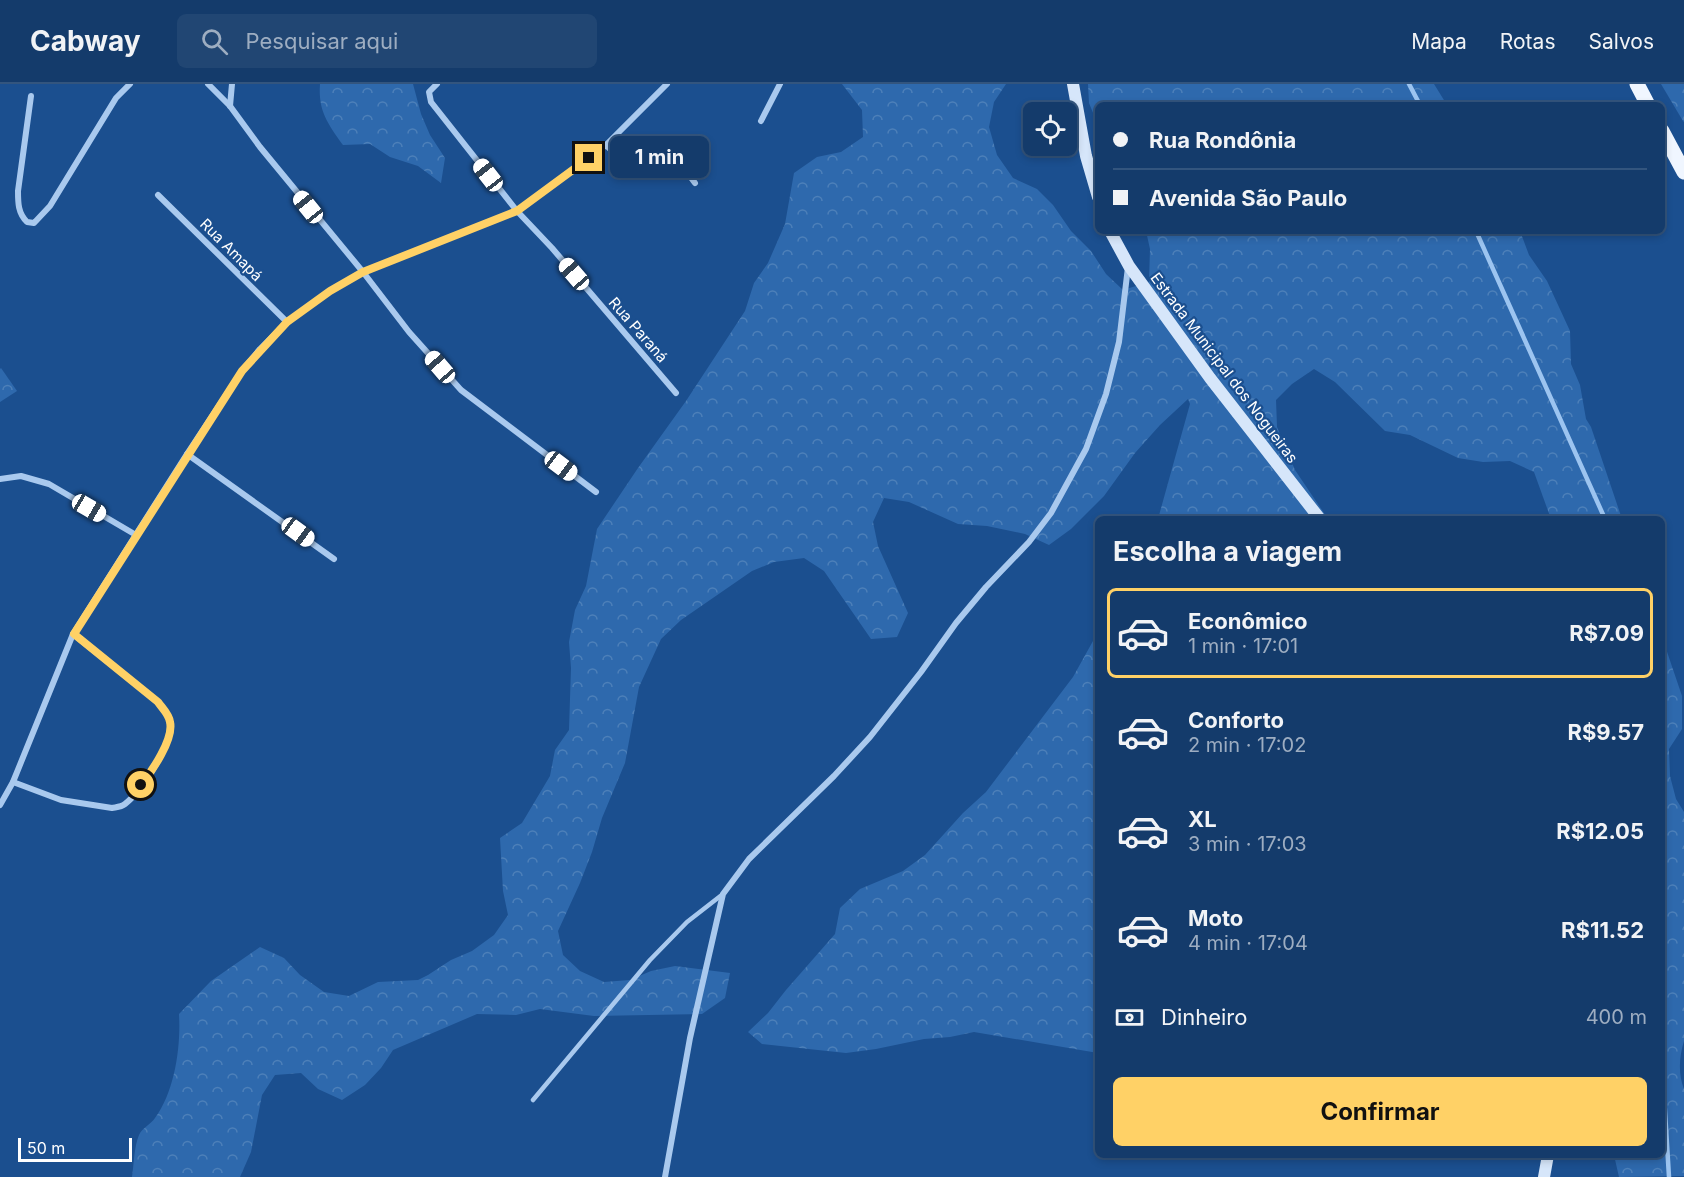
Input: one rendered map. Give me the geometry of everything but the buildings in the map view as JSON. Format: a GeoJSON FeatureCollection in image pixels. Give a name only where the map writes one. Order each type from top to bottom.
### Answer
{"type":"FeatureCollection","features":[{"type":"Feature","properties":{"kind":"main road"},"geometry":{"type":"LineString","coordinates":[[1637,84],[1646,102]]}},
{"type":"Feature","properties":{"kind":"main road"},"geometry":{"type":"LineString","coordinates":[[1665,137],[1684,172]]}},
{"type":"Feature","properties":{"kind":"street"},"geometry":{"type":"LineString","coordinates":[[31,96],[18,191],[18,205],[27,222],[34,222],[42,217],[116,98],[130,84]]}},
{"type":"Feature","properties":{"kind":"street"},"geometry":{"type":"LineString","coordinates":[[208,84],[230,106],[410,332],[461,390],[596,492]]}},
{"type":"Feature","properties":{"kind":"street"},"geometry":{"type":"LineString","coordinates":[[230,106],[232,84]]}},
{"type":"Feature","properties":{"kind":"street"},"geometry":{"type":"LineString","coordinates":[[0,805],[13,782],[74,634],[242,371],[287,322],[330,291],[363,272],[517,211],[606,145],[667,84]]}},
{"type":"Feature","properties":{"kind":"street"},"geometry":{"type":"LineString","coordinates":[[761,121],[780,84]]}},
{"type":"Feature","properties":{"kind":"street"},"geometry":{"type":"LineString","coordinates":[[1073,84],[1086,156],[1095,187]]}},
{"type":"Feature","properties":{"kind":"street","name":"Rua Paraná"},"geometry":{"type":"LineString","coordinates":[[435,86],[429,92],[430,102],[517,211],[552,248],[676,393]]}},
{"type":"Feature","properties":{"kind":"street"},"geometry":{"type":"LineString","coordinates":[[606,145],[638,176],[651,174],[672,159],[680,163],[695,183]]}},
{"type":"Feature","properties":{"kind":"street","name":"Rua Amapá"},"geometry":{"type":"LineString","coordinates":[[158,195],[287,322]]}},
{"type":"Feature","properties":{"kind":"street","name":"Estrada Municipal dos Nogueiras"},"geometry":{"type":"LineString","coordinates":[[1112,234],[1128,266],[1210,378],[1318,516]]}},
{"type":"Feature","properties":{"kind":"street"},"geometry":{"type":"LineString","coordinates":[[665,1177],[690,1038],[723,894],[749,859],[834,776],[870,737],[956,623],[986,587],[1029,542],[1051,513],[1086,449],[1106,394],[1119,342],[1128,266]]}},
{"type":"Feature","properties":{"kind":"street"},"geometry":{"type":"LineString","coordinates":[[187,454],[334,559]]}},
{"type":"Feature","properties":{"kind":"street"},"geometry":{"type":"LineString","coordinates":[[0,479],[21,476],[49,484],[136,535]]}},
{"type":"Feature","properties":{"kind":"street"},"geometry":{"type":"LineString","coordinates":[[13,782],[61,800],[112,808],[120,807],[130,799],[152,771],[170,731],[167,714],[158,702],[74,634]]}},
{"type":"Feature","properties":{"kind":"street"},"geometry":{"type":"LineString","coordinates":[[1544,1177],[1547,1158]]}},
{"type":"Feature","properties":{"kind":"lane"},"geometry":{"type":"LineString","coordinates":[[533,1100],[650,960],[687,922],[723,894]]}},
{"type":"Feature","properties":{"kind":"green space"},"geometry":{"type":"Polygon","coordinates":[[[320,84],[413,84],[421,114],[430,135],[445,158],[441,183],[418,166],[390,157],[370,144],[343,145],[322,110],[320,84]]]}},
{"type":"Feature","properties":{"kind":"green space"},"geometry":{"type":"Polygon","coordinates":[[[842,84],[1006,84],[994,102],[989,127],[997,155],[1013,178],[1037,189],[1053,205],[1071,231],[1091,251],[1106,274],[1123,290],[1149,282],[1150,249],[1147,234],[1521,234],[1529,255],[1547,281],[1570,331],[1571,364],[1580,385],[1586,419],[1591,427],[1621,516],[1550,516],[1534,472],[1510,461],[1483,462],[1458,458],[1410,435],[1385,431],[1335,382],[1314,369],[1292,384],[1276,400],[1277,427],[1295,470],[1326,516],[1159,516],[1190,404],[1188,399],[1135,453],[1104,496],[1071,529],[1049,545],[1025,534],[987,526],[958,524],[909,502],[884,498],[873,522],[878,546],[908,613],[897,637],[871,639],[824,571],[804,558],[774,562],[752,571],[681,620],[661,639],[639,687],[625,763],[602,818],[580,883],[558,931],[563,955],[580,971],[604,982],[630,980],[651,971],[675,966],[730,973],[725,998],[702,1014],[594,1016],[540,1009],[516,1015],[477,1014],[393,1050],[381,1068],[365,1085],[342,1100],[318,1089],[301,1073],[275,1075],[262,1095],[251,1152],[240,1177],[132,1177],[139,1135],[162,1107],[172,1082],[178,1054],[179,1014],[211,981],[260,947],[284,958],[300,975],[324,992],[349,996],[378,982],[418,980],[428,975],[451,960],[472,951],[494,935],[508,915],[503,891],[500,838],[522,823],[550,776],[555,750],[569,730],[571,668],[569,642],[575,610],[586,586],[597,529],[745,311],[754,283],[768,263],[785,224],[794,173],[817,157],[841,152],[863,137],[862,110],[842,84]]]}},
{"type":"Feature","properties":{"kind":"green space"},"geometry":{"type":"Polygon","coordinates":[[[1088,84],[1434,84],[1445,102],[1095,102],[1095,118],[1089,103],[1088,84]]]}},
{"type":"Feature","properties":{"kind":"green space"},"geometry":{"type":"Polygon","coordinates":[[[1661,84],[1684,84],[1684,122],[1683,121],[1661,84]]]}},
{"type":"Feature","properties":{"kind":"green space"},"geometry":{"type":"Polygon","coordinates":[[[0,369],[17,391],[0,402],[0,369]]]}},
{"type":"Feature","properties":{"kind":"green space"},"geometry":{"type":"Polygon","coordinates":[[[1095,637],[1095,1052],[974,1032],[846,1053],[762,1044],[748,1032],[768,1013],[835,934],[840,908],[860,889],[903,871],[925,855],[963,813],[986,792],[1073,677],[1095,637]]]}},
{"type":"Feature","properties":{"kind":"green space"},"geometry":{"type":"Polygon","coordinates":[[[1665,646],[1682,696],[1682,729],[1669,749],[1670,776],[1676,799],[1684,812],[1684,1041],[1680,1065],[1684,1089],[1684,1176],[1619,1177],[1615,1158],[1665,1158],[1665,646]]]}},
{"type":"Feature","properties":{"kind":"waterway"},"geometry":{"type":"LineString","coordinates":[[1409,84],[1418,102]]}},
{"type":"Feature","properties":{"kind":"waterway"},"geometry":{"type":"LineString","coordinates":[[1477,234],[1604,516]]}},
{"type":"Feature","properties":{"kind":"waterway"},"geometry":{"type":"LineString","coordinates":[[1665,1111],[1669,1177]]}},
{"type":"Feature","properties":{"kind":"route"},"geometry":{"type":"LineString","coordinates":[[141,785],[152,771],[170,731],[167,714],[158,702],[74,634],[242,371],[287,322],[330,291],[363,272],[517,211],[589,158]]}}]}
